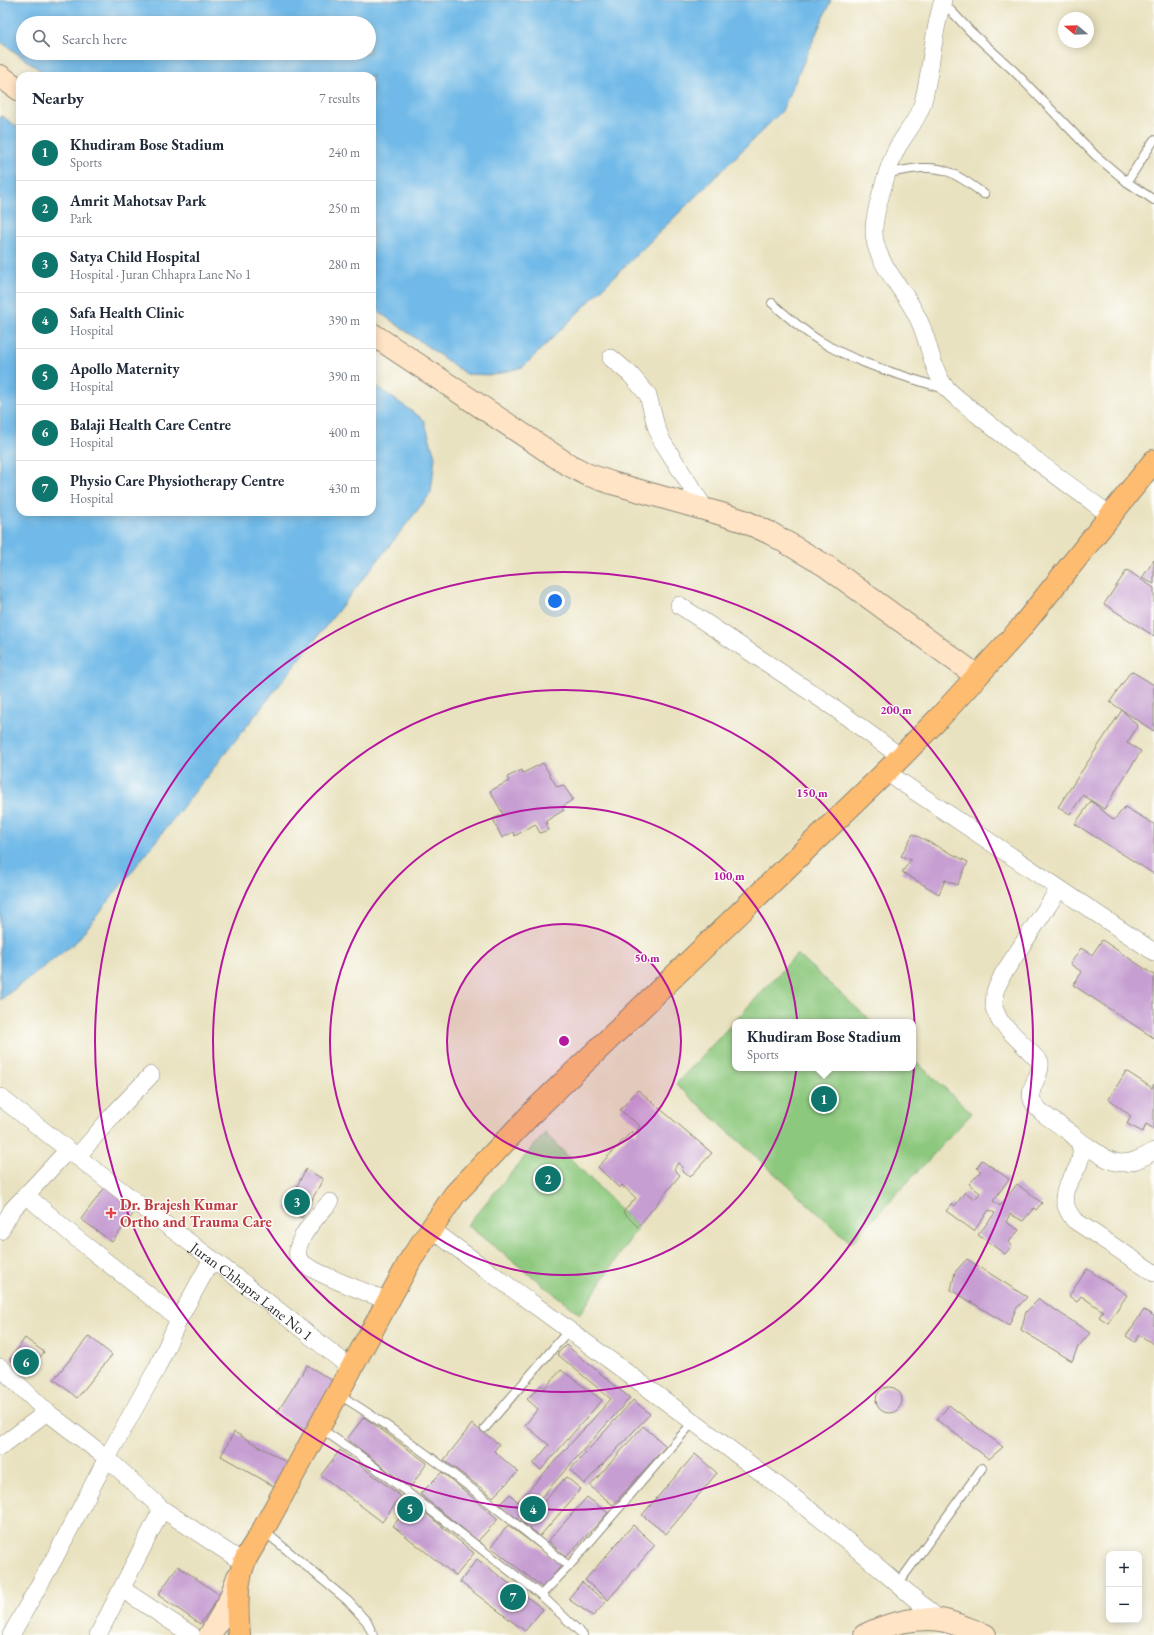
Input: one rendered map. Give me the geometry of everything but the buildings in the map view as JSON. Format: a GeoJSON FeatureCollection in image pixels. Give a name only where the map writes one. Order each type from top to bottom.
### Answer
{"type":"FeatureCollection","features":[{"type":"Feature","properties":{"kind":"main road"},"geometry":{"type":"LineString","coordinates":[[239,1635],[237,1618],[238,1593],[244,1563],[411,1259],[455,1194],[535,1110],[893,764],[1020,629],[1154,462]]}},
{"type":"Feature","properties":{"kind":"street"},"geometry":{"type":"LineString","coordinates":[[943,1],[934,40],[922,107],[916,120],[897,148],[876,216],[874,239],[887,269],[918,320],[943,383],[950,391],[996,430],[1111,516]]}},
{"type":"Feature","properties":{"kind":"street"},"geometry":{"type":"LineString","coordinates":[[0,76],[16,87]]}},
{"type":"Feature","properties":{"kind":"street"},"geometry":{"type":"LineString","coordinates":[[376,337],[564,462],[586,474],[612,483],[744,521],[798,548],[826,566],[977,676]]}},
{"type":"Feature","properties":{"kind":"street"},"geometry":{"type":"LineString","coordinates":[[611,358],[630,374],[648,395],[656,426],[662,441],[705,509]]}},
{"type":"Feature","properties":{"kind":"street"},"geometry":{"type":"LineString","coordinates":[[679,605],[836,710],[893,764],[1059,889],[1154,952]]}},
{"type":"Feature","properties":{"kind":"street"},"geometry":{"type":"LineString","coordinates":[[1059,889],[1003,974],[995,992],[994,1008],[1000,1021],[1040,1062],[1041,1069],[1031,1095],[1033,1102],[1039,1110],[1078,1140],[1117,1163],[1128,1164],[1140,1160],[1154,1152]]}},
{"type":"Feature","properties":{"kind":"street"},"geometry":{"type":"LineString","coordinates":[[0,1231],[12,1210],[26,1195],[112,1116],[151,1075]]}},
{"type":"Feature","properties":{"kind":"street","name":"Juran Chhapra Lane No 1"},"geometry":{"type":"LineString","coordinates":[[0,1097],[212,1259],[351,1368]]}},
{"type":"Feature","properties":{"kind":"street"},"geometry":{"type":"LineString","coordinates":[[1078,1140],[1081,1147],[1080,1157],[1067,1186],[1063,1200],[1067,1211],[1074,1220],[1154,1273]]}},
{"type":"Feature","properties":{"kind":"street"},"geometry":{"type":"LineString","coordinates":[[26,1195],[76,1238],[179,1319]]}},
{"type":"Feature","properties":{"kind":"street"},"geometry":{"type":"LineString","coordinates":[[330,1202],[308,1228],[302,1239],[298,1249],[300,1261],[327,1276],[388,1301]]}},
{"type":"Feature","properties":{"kind":"street"},"geometry":{"type":"LineString","coordinates":[[431,1229],[797,1500],[940,1620]]}},
{"type":"Feature","properties":{"kind":"street"},"geometry":{"type":"LineString","coordinates":[[11,1635],[157,1368],[179,1319],[212,1259]]}},
{"type":"Feature","properties":{"kind":"street"},"geometry":{"type":"LineString","coordinates":[[0,1367],[47,1412],[107,1458],[162,1509],[244,1563],[228,1604],[210,1635]]}},
{"type":"Feature","properties":{"kind":"street"},"geometry":{"type":"LineString","coordinates":[[0,1447],[47,1412]]}},
{"type":"Feature","properties":{"kind":"street"},"geometry":{"type":"LineString","coordinates":[[98,1635],[162,1509]]}},
{"type":"Feature","properties":{"kind":"street"},"geometry":{"type":"LineString","coordinates":[[122,1589],[192,1635]]}},
{"type":"Feature","properties":{"kind":"street"},"geometry":{"type":"LineString","coordinates":[[865,1635],[894,1624],[917,1620],[940,1620],[985,1635]]}},
{"type":"Feature","properties":{"kind":"lane"},"geometry":{"type":"LineString","coordinates":[[943,1],[970,31],[1014,72],[1095,155],[1127,182],[1154,200]]}},
{"type":"Feature","properties":{"kind":"lane"},"geometry":{"type":"LineString","coordinates":[[1127,182],[1154,140]]}},
{"type":"Feature","properties":{"kind":"lane"},"geometry":{"type":"LineString","coordinates":[[888,174],[929,168],[940,169],[949,172],[984,194]]}},
{"type":"Feature","properties":{"kind":"lane"},"geometry":{"type":"LineString","coordinates":[[772,303],[804,330],[821,342],[841,353],[950,391]]}},
{"type":"Feature","properties":{"kind":"lane"},"geometry":{"type":"LineString","coordinates":[[485,1428],[568,1331]]}},
{"type":"Feature","properties":{"kind":"lane"},"geometry":{"type":"LineString","coordinates":[[338,1394],[370,1413],[421,1450],[569,1566]]}},
{"type":"Feature","properties":{"kind":"lane"},"geometry":{"type":"LineString","coordinates":[[541,1595],[569,1566],[693,1422]]}},
{"type":"Feature","properties":{"kind":"lane"},"geometry":{"type":"LineString","coordinates":[[319,1427],[360,1456],[541,1595],[583,1635]]}},
{"type":"Feature","properties":{"kind":"lane"},"geometry":{"type":"LineString","coordinates":[[898,1584],[982,1468]]}},
{"type":"Feature","properties":{"kind":"lane"},"geometry":{"type":"LineString","coordinates":[[263,1530],[348,1601],[367,1622],[373,1635]]}},
{"type":"Feature","properties":{"kind":"green space"},"geometry":{"type":"Polygon","coordinates":[[[797,954],[869,1019],[736,1019],[797,954]]]}},
{"type":"Feature","properties":{"kind":"green space"},"geometry":{"type":"Polygon","coordinates":[[[732,1024],[732,1071],[916,1071],[916,1062],[972,1113],[851,1243],[676,1084],[732,1024]]]}},
{"type":"Feature","properties":{"kind":"green space"},"geometry":{"type":"Polygon","coordinates":[[[545,1133],[638,1227],[580,1314],[467,1225],[545,1133]]]}},
{"type":"Feature","properties":{"kind":"water"},"geometry":{"type":"Polygon","coordinates":[[[0,0],[831,0],[782,111],[523,367],[493,375],[466,374],[376,310],[376,72],[43,72],[26,60],[376,60],[376,16],[16,16],[16,53],[0,41],[0,0]]]}},
{"type":"Feature","properties":{"kind":"water"},"geometry":{"type":"Polygon","coordinates":[[[2,116],[16,126],[16,516],[376,516],[376,386],[424,420],[435,456],[431,493],[76,942],[0,1000],[0,118],[2,116]]]}},
{"type":"Feature","properties":{"kind":"place","name":"Khudiram Bose Stadium"},"geometry":{"type":"Point","coordinates":[824,1099]}},
{"type":"Feature","properties":{"kind":"place","name":"Amrit Mahotsav Park"},"geometry":{"type":"Point","coordinates":[548,1179]}},
{"type":"Feature","properties":{"kind":"place","name":"Satya Child Hospital"},"geometry":{"type":"Point","coordinates":[297,1202]}},
{"type":"Feature","properties":{"kind":"place","name":"Dr. Brajesh Kumar Ortho and Trauma Care"},"geometry":{"type":"Point","coordinates":[111,1213]}},
{"type":"Feature","properties":{"kind":"place","name":"Balaji Health Care Centre"},"geometry":{"type":"Point","coordinates":[26,1362]}},
{"type":"Feature","properties":{"kind":"place","name":"Apollo Maternity"},"geometry":{"type":"Point","coordinates":[410,1509]}},
{"type":"Feature","properties":{"kind":"place","name":"Safa Health Clinic"},"geometry":{"type":"Point","coordinates":[533,1509]}},
{"type":"Feature","properties":{"kind":"place","name":"Physio Care Physiotherapy Centre"},"geometry":{"type":"Point","coordinates":[513,1597]}}]}
